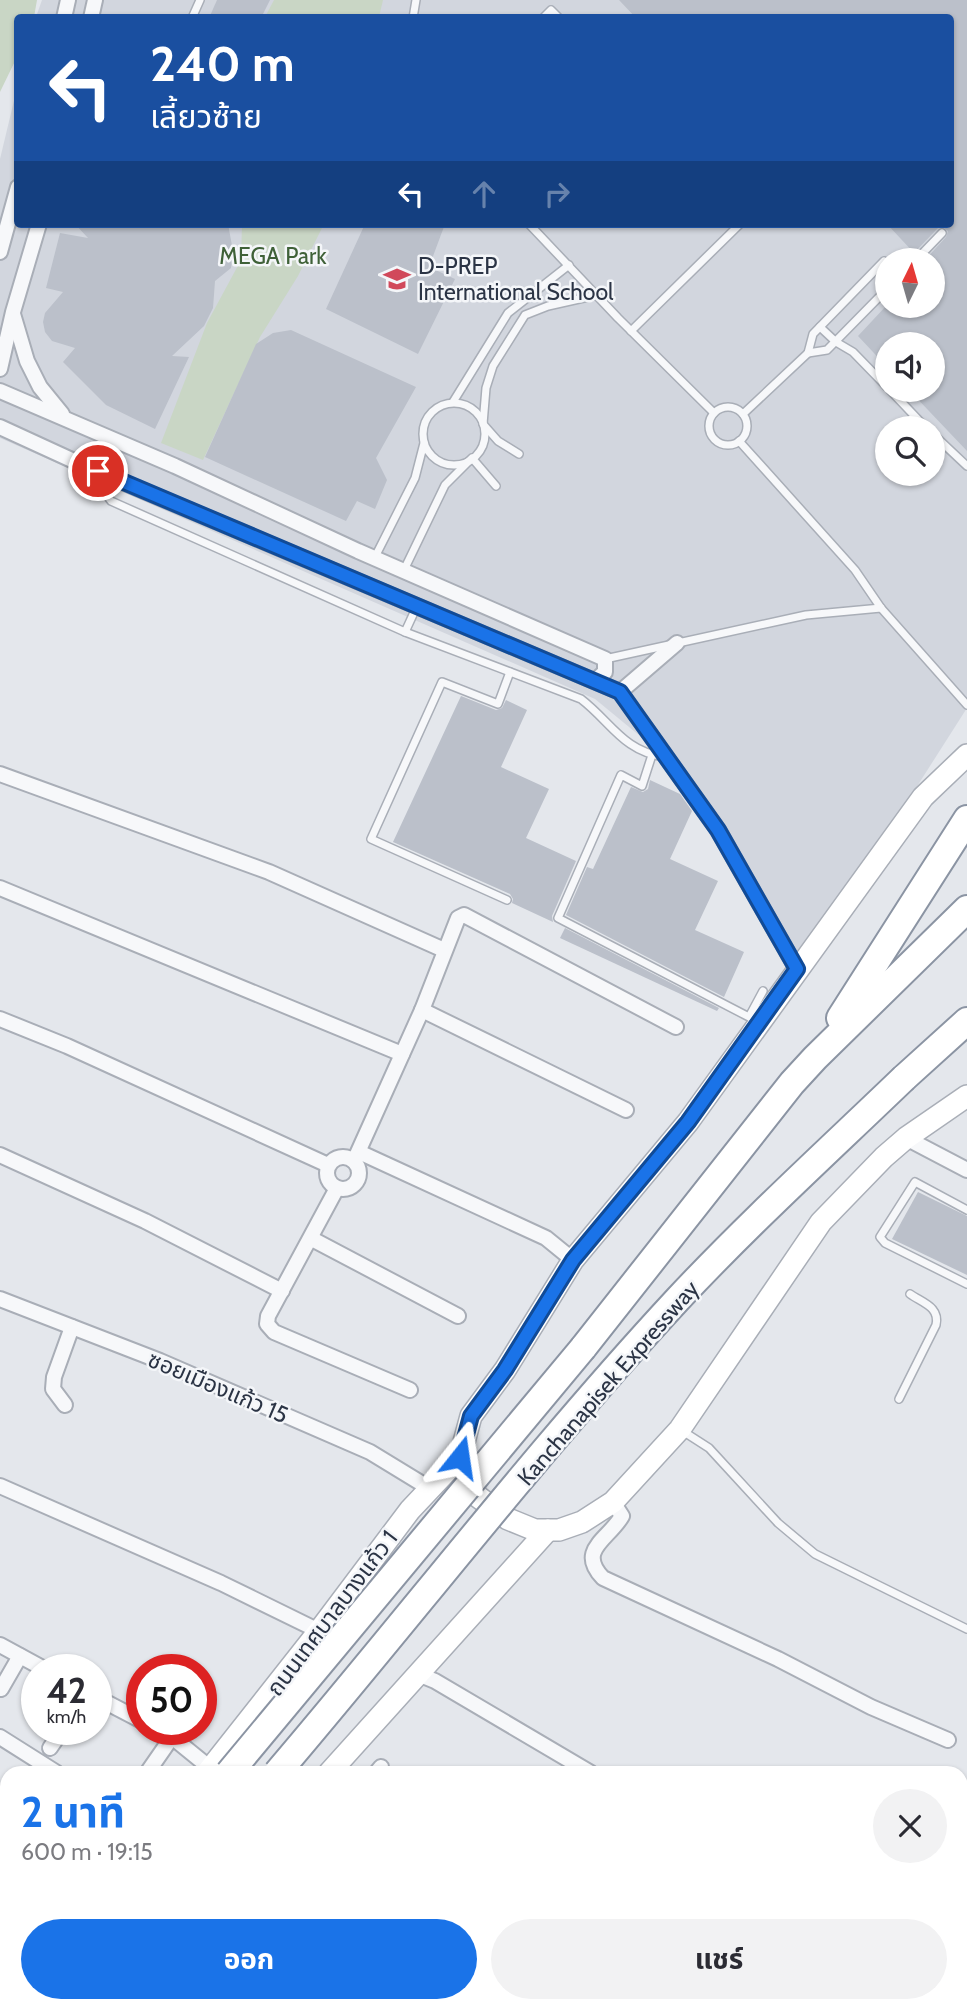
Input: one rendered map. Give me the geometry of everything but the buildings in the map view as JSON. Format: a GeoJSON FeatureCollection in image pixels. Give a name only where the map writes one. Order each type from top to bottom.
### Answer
{"type":"FeatureCollection","features":[{"type":"Feature","properties":{"kind":"highway","name":"Kanchanapisek Expressway"},"geometry":{"type":"LineString","coordinates":[[815,1058],[967,820]]}},
{"type":"Feature","properties":{"kind":"highway","name":"Kanchanapisek Expressway"},"geometry":{"type":"LineString","coordinates":[[221,1766],[551,1388],[792,1083],[963,910]]}},
{"type":"Feature","properties":{"kind":"highway","name":"Kanchanapisek Expressway"},"geometry":{"type":"LineString","coordinates":[[283,1766],[576,1415],[678,1300],[791,1186],[967,1021]]}},
{"type":"Feature","properties":{"kind":"main road"},"geometry":{"type":"LineString","coordinates":[[967,755],[923,797],[688,1122],[573,1260],[505,1370],[471,1416],[460,1457],[477,1496],[508,1518],[535,1530],[559,1530],[582,1522],[613,1502],[680,1429],[821,1222],[906,1138],[967,1096]]}},
{"type":"Feature","properties":{"kind":"main road","name":"ถนนเทศบาลบางแก้ว 1"},"geometry":{"type":"LineString","coordinates":[[220,1766],[410,1510],[460,1457]]}},
{"type":"Feature","properties":{"kind":"main road"},"geometry":{"type":"LineString","coordinates":[[335,1766],[548,1530]]}},
{"type":"Feature","properties":{"kind":"street"},"geometry":{"type":"LineString","coordinates":[[0,251],[14,201]]}},
{"type":"Feature","properties":{"kind":"street"},"geometry":{"type":"LineString","coordinates":[[0,369],[37,228]]}},
{"type":"Feature","properties":{"kind":"street"},"geometry":{"type":"LineString","coordinates":[[13,312],[27,361],[40,387],[64,417]]}},
{"type":"Feature","properties":{"kind":"street"},"geometry":{"type":"LineString","coordinates":[[0,391],[64,417],[605,659],[605,672],[595,681]]}},
{"type":"Feature","properties":{"kind":"street"},"geometry":{"type":"LineString","coordinates":[[0,427],[620,692],[659,756],[718,830],[797,969]]}},
{"type":"Feature","properties":{"kind":"street"},"geometry":{"type":"LineString","coordinates":[[620,692],[677,643]]}},
{"type":"Feature","properties":{"kind":"street"},"geometry":{"type":"LineString","coordinates":[[0,774],[269,872],[444,950]]}},
{"type":"Feature","properties":{"kind":"street"},"geometry":{"type":"LineString","coordinates":[[0,888],[402,1054]]}},
{"type":"Feature","properties":{"kind":"street"},"geometry":{"type":"LineString","coordinates":[[328,1165],[328,1179],[337,1188],[352,1187],[357,1182],[359,1167],[356,1156],[422,1010],[458,918],[464,915],[676,1027]]}},
{"type":"Feature","properties":{"kind":"street"},"geometry":{"type":"LineString","coordinates":[[422,1010],[626,1110]]}},
{"type":"Feature","properties":{"kind":"street"},"geometry":{"type":"LineString","coordinates":[[0,1019],[67,1046],[328,1165]]}},
{"type":"Feature","properties":{"kind":"street"},"geometry":{"type":"LineString","coordinates":[[906,1138],[967,1170]]}},
{"type":"Feature","properties":{"kind":"street"},"geometry":{"type":"LineString","coordinates":[[0,1155],[145,1221],[282,1290]]}},
{"type":"Feature","properties":{"kind":"street"},"geometry":{"type":"LineString","coordinates":[[328,1165],[340,1157],[356,1156],[546,1238],[573,1260]]}},
{"type":"Feature","properties":{"kind":"street"},"geometry":{"type":"LineString","coordinates":[[337,1188],[312,1239],[268,1316],[267,1324],[274,1332],[410,1390]]}},
{"type":"Feature","properties":{"kind":"street"},"geometry":{"type":"LineString","coordinates":[[312,1239],[458,1316]]}},
{"type":"Feature","properties":{"kind":"street","name":"ซอยเมืองแก้ว 15"},"geometry":{"type":"LineString","coordinates":[[0,1299],[160,1361],[370,1452],[429,1488]]}},
{"type":"Feature","properties":{"kind":"street"},"geometry":{"type":"LineString","coordinates":[[65,1405],[53,1389],[54,1377],[72,1327]]}},
{"type":"Feature","properties":{"kind":"street"},"geometry":{"type":"LineString","coordinates":[[0,1486],[221,1583],[319,1631]]}},
{"type":"Feature","properties":{"kind":"street"},"geometry":{"type":"LineString","coordinates":[[613,1502],[622,1516],[610,1533],[594,1547],[592,1559],[594,1570],[603,1578],[778,1659],[871,1707],[948,1740]]}},
{"type":"Feature","properties":{"kind":"street"},"geometry":{"type":"LineString","coordinates":[[0,1645],[20,1656],[1,1689]]}},
{"type":"Feature","properties":{"kind":"street"},"geometry":{"type":"LineString","coordinates":[[418,1674],[435,1681],[579,1766]]}},
{"type":"Feature","properties":{"kind":"street"},"geometry":{"type":"LineString","coordinates":[[0,1737],[46,1766]]}},
{"type":"Feature","properties":{"kind":"street"},"geometry":{"type":"LineString","coordinates":[[152,1766],[166,1745]]}},
{"type":"Feature","properties":{"kind":"street"},"geometry":{"type":"LineString","coordinates":[[182,1745],[208,1766]]}},
{"type":"Feature","properties":{"kind":"lane"},"geometry":{"type":"LineString","coordinates":[[533,228],[714,413]]}},
{"type":"Feature","properties":{"kind":"lane"},"geometry":{"type":"LineString","coordinates":[[631,331],[736,228]]}},
{"type":"Feature","properties":{"kind":"lane"},"geometry":{"type":"LineString","coordinates":[[928,248],[942,233]]}},
{"type":"Feature","properties":{"kind":"lane"},"geometry":{"type":"LineString","coordinates":[[375,557],[415,478],[428,415],[453,402],[508,313],[569,265]]}},
{"type":"Feature","properties":{"kind":"lane"},"geometry":{"type":"LineString","coordinates":[[743,414],[808,353],[813,334],[875,270]]}},
{"type":"Feature","properties":{"kind":"lane"},"geometry":{"type":"LineString","coordinates":[[404,570],[444,485],[484,443],[486,388],[493,366],[525,315],[548,306],[597,295]]}},
{"type":"Feature","properties":{"kind":"lane"},"geometry":{"type":"LineString","coordinates":[[808,353],[828,350],[875,301]]}},
{"type":"Feature","properties":{"kind":"lane"},"geometry":{"type":"LineString","coordinates":[[820,327],[836,342],[853,352],[875,375]]}},
{"type":"Feature","properties":{"kind":"lane"},"geometry":{"type":"LineString","coordinates":[[453,402],[472,408],[498,442],[519,454]]}},
{"type":"Feature","properties":{"kind":"lane"},"geometry":{"type":"LineString","coordinates":[[902,402],[915,416]]}},
{"type":"Feature","properties":{"kind":"lane"},"geometry":{"type":"LineString","coordinates":[[725,407],[743,414],[747,425],[746,432],[739,441],[728,445],[712,436],[709,424],[714,413],[725,407]]}},
{"type":"Feature","properties":{"kind":"lane"},"geometry":{"type":"LineString","coordinates":[[739,441],[855,570],[881,608],[967,705]]}},
{"type":"Feature","properties":{"kind":"lane"},"geometry":{"type":"LineString","coordinates":[[424,443],[435,459],[444,463],[454,465],[472,458]]}},
{"type":"Feature","properties":{"kind":"lane"},"geometry":{"type":"LineString","coordinates":[[945,446],[967,467]]}},
{"type":"Feature","properties":{"kind":"lane"},"geometry":{"type":"LineString","coordinates":[[472,458],[496,486]]}},
{"type":"Feature","properties":{"kind":"lane"},"geometry":{"type":"LineString","coordinates":[[98,471],[105,494],[111,501],[405,632],[580,699],[596,711],[627,743],[639,751],[659,756],[642,786],[621,775],[558,918],[750,1017],[764,991]]}},
{"type":"Feature","properties":{"kind":"lane"},"geometry":{"type":"LineString","coordinates":[[405,632],[417,606]]}},
{"type":"Feature","properties":{"kind":"lane"},"geometry":{"type":"LineString","coordinates":[[605,659],[806,615],[881,608]]}},
{"type":"Feature","properties":{"kind":"lane"},"geometry":{"type":"LineString","coordinates":[[507,900],[371,839],[442,682],[498,704],[510,672]]}},
{"type":"Feature","properties":{"kind":"lane"},"geometry":{"type":"LineString","coordinates":[[967,1210],[915,1182],[880,1237],[885,1243],[967,1283]]}},
{"type":"Feature","properties":{"kind":"lane"},"geometry":{"type":"LineString","coordinates":[[899,1399],[938,1316],[936,1311],[910,1294]]}},
{"type":"Feature","properties":{"kind":"lane"},"geometry":{"type":"LineString","coordinates":[[680,1429],[709,1448],[778,1523],[815,1554],[967,1629]]}},
{"type":"Feature","properties":{"kind":"shaded area"},"geometry":{"type":"Polygon","coordinates":[[[42,0],[967,0],[967,708],[796,976],[674,764],[595,699],[0,438],[0,159],[14,101],[14,228],[954,228],[954,14],[37,14],[42,0]]]}},
{"type":"Feature","properties":{"kind":"green space"},"geometry":{"type":"Polygon","coordinates":[[[0,0],[37,0],[35,14],[14,14],[14,63],[0,92],[0,0]]]}},
{"type":"Feature","properties":{"kind":"green space"},"geometry":{"type":"Polygon","coordinates":[[[274,0],[383,0],[380,14],[267,14],[274,0]]]}},
{"type":"Feature","properties":{"kind":"green space","name":"MEGA Park"},"geometry":{"type":"Polygon","coordinates":[[[242,228],[322,228],[298,276],[260,337],[203,460],[161,443],[207,323],[241,260],[242,228]]]}},
{"type":"Feature","properties":{"kind":"place","name":"D-PREP International School"},"geometry":{"type":"Point","coordinates":[397,279]}},
{"type":"Feature","properties":{"kind":"route"},"geometry":{"type":"LineString","coordinates":[[98,471],[620,692],[718,830],[797,969],[688,1122],[573,1260],[505,1370],[471,1416],[460,1457]]}}]}
